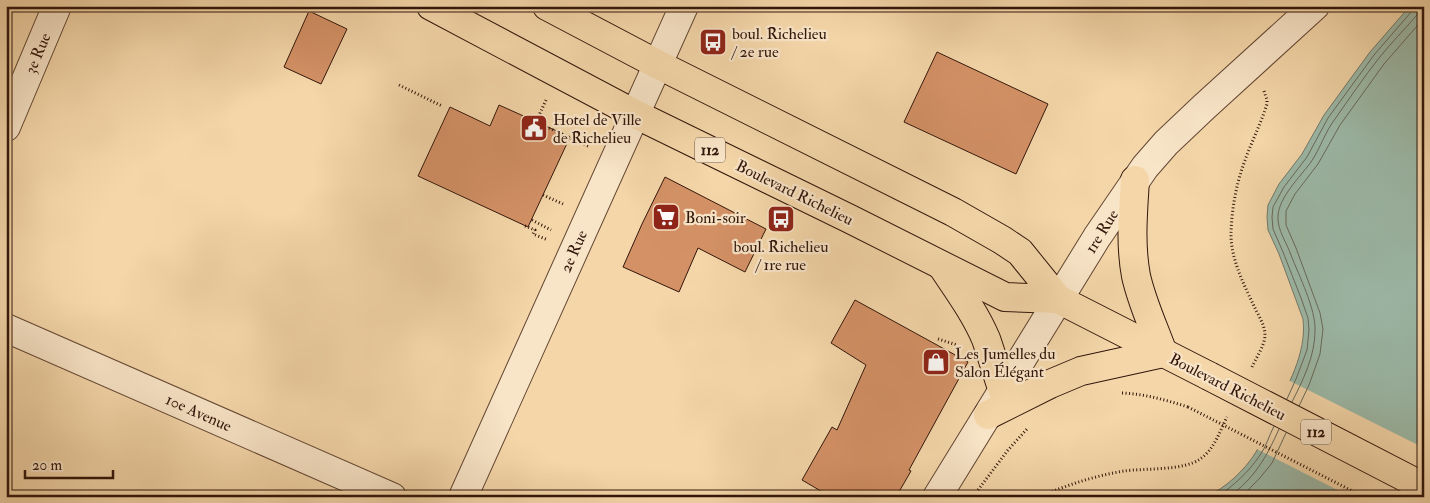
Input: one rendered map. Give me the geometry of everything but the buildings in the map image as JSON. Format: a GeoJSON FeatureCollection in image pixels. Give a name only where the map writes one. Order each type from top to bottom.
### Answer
{"type":"FeatureCollection","features":[{"type":"Feature","properties":{"kind":"main road","name":"Boulevard Richelieu"},"geometry":{"type":"LineString","coordinates":[[431,6],[635,114],[940,263],[1005,297],[1058,299]]}},
{"type":"Feature","properties":{"kind":"main road","name":"Boulevard Richelieu"},"geometry":{"type":"LineString","coordinates":[[547,6],[658,64],[930,199],[1020,252],[1058,299],[1424,488]]}},
{"type":"Feature","properties":{"kind":"main road"},"geometry":{"type":"LineString","coordinates":[[988,415],[1050,384],[1081,372],[1164,353],[1144,302],[1135,271],[1132,239],[1135,180]]}},
{"type":"Feature","properties":{"kind":"main road"},"geometry":{"type":"LineString","coordinates":[[940,263],[980,326],[1003,391]]}},
{"type":"Feature","properties":{"kind":"street","name":"3e Rue"},"geometry":{"type":"LineString","coordinates":[[6,127],[57,6]]}},
{"type":"Feature","properties":{"kind":"street","name":"2e Rue"},"geometry":{"type":"LineString","coordinates":[[463,497],[684,6]]}},
{"type":"Feature","properties":{"kind":"street","name":"1re Rue"},"geometry":{"type":"LineString","coordinates":[[937,497],[1058,299],[1135,180],[1166,143],[1315,6]]}},
{"type":"Feature","properties":{"kind":"street","name":"10e Avenue"},"geometry":{"type":"LineString","coordinates":[[6,328],[392,497]]}},
{"type":"Feature","properties":{"kind":"path"},"geometry":{"type":"LineString","coordinates":[[399,85],[442,106]]}},
{"type":"Feature","properties":{"kind":"path"},"geometry":{"type":"LineString","coordinates":[[1251,368],[1265,335],[1261,320],[1235,259],[1231,237],[1234,201],[1240,176],[1267,100],[1264,90]]}},
{"type":"Feature","properties":{"kind":"path"},"geometry":{"type":"LineString","coordinates":[[546,99],[536,122],[594,148]]}},
{"type":"Feature","properties":{"kind":"path"},"geometry":{"type":"LineString","coordinates":[[544,195],[567,206]]}},
{"type":"Feature","properties":{"kind":"path"},"geometry":{"type":"LineString","coordinates":[[532,220],[555,232]]}},
{"type":"Feature","properties":{"kind":"path"},"geometry":{"type":"LineString","coordinates":[[524,226],[535,230],[533,234],[551,241]]}},
{"type":"Feature","properties":{"kind":"path"},"geometry":{"type":"LineString","coordinates":[[938,338],[961,346]]}},
{"type":"Feature","properties":{"kind":"path"},"geometry":{"type":"LineString","coordinates":[[1120,392],[1157,398],[1188,408],[1364,497]]}},
{"type":"Feature","properties":{"kind":"path"},"geometry":{"type":"LineString","coordinates":[[1040,497],[1093,477],[1126,471],[1192,464],[1210,450],[1231,409]]}},
{"type":"Feature","properties":{"kind":"path"},"geometry":{"type":"LineString","coordinates":[[973,497],[1008,450],[1033,423]]}},
{"type":"Feature","properties":{"kind":"water"},"geometry":{"type":"Polygon","coordinates":[[[1410,6],[1424,6],[1424,497],[1205,497],[1220,489],[1234,478],[1256,452],[1290,382],[1302,345],[1303,319],[1268,230],[1268,205],[1279,184],[1302,154],[1324,115],[1370,52],[1410,6]]]}},
{"type":"Feature","properties":{"kind":"pier"},"geometry":{"type":"Polygon","coordinates":[[[1288,380],[1424,448],[1424,497],[1351,497],[1255,448],[1288,380]]]}},
{"type":"Feature","properties":{"kind":"place","name":"boul. Richelieu / 2e rue"},"geometry":{"type":"Point","coordinates":[713,42]}},
{"type":"Feature","properties":{"kind":"place","name":"Hotel de Ville de Richelieu"},"geometry":{"type":"Point","coordinates":[534,128]}},
{"type":"Feature","properties":{"kind":"place","name":"Boni-soir"},"geometry":{"type":"Point","coordinates":[666,217]}},
{"type":"Feature","properties":{"kind":"place","name":"boul. Richelieu / 1re rue"},"geometry":{"type":"Point","coordinates":[781,219]}},
{"type":"Feature","properties":{"kind":"place","name":"Les Jumelles du Salon Élégant"},"geometry":{"type":"Point","coordinates":[936,362]}}]}
